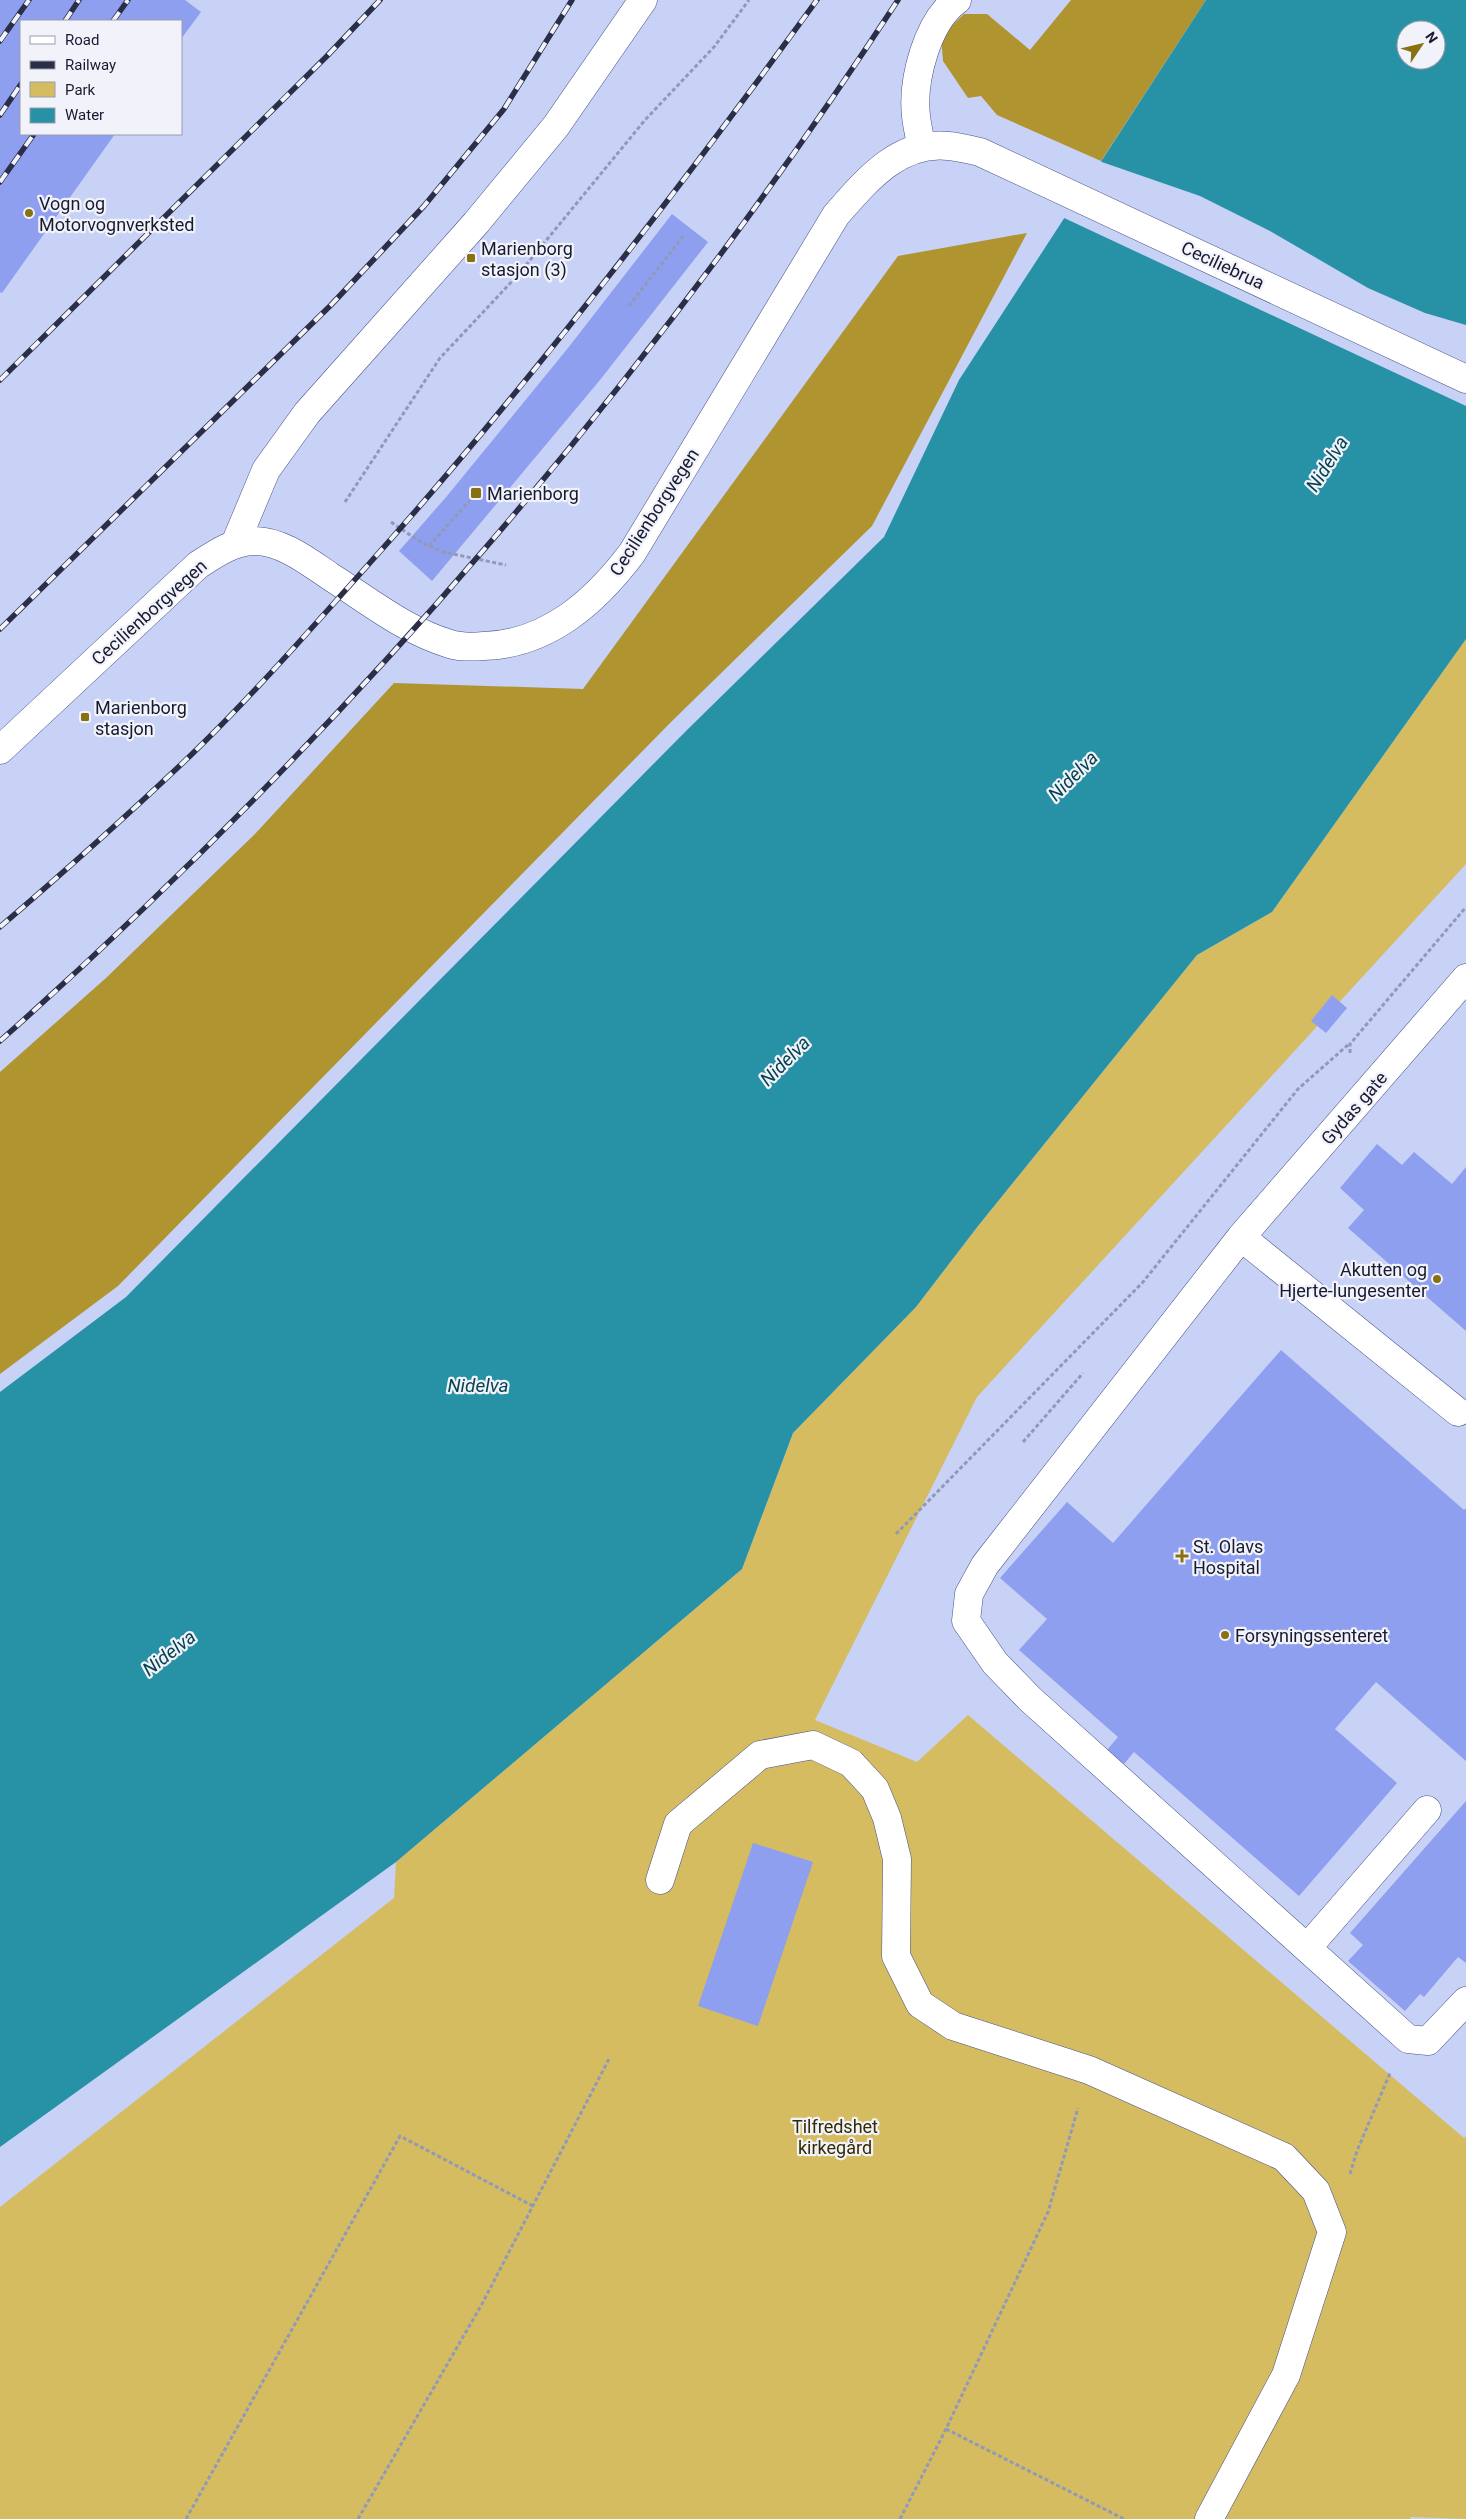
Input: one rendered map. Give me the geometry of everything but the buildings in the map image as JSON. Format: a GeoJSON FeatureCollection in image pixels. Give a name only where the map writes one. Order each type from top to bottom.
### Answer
{"type":"FeatureCollection","features":[{"type":"Feature","properties":{"kind":"street"},"geometry":{"type":"LineString","coordinates":[[235,544],[266,470],[307,413],[476,223],[556,126],[643,0]]}},
{"type":"Feature","properties":{"kind":"street"},"geometry":{"type":"LineString","coordinates":[[922,147],[916,115],[917,82],[933,27],[957,0]]}},
{"type":"Feature","properties":{"kind":"street","name":"Cecilienborgvegen"},"geometry":{"type":"LineString","coordinates":[[0,750],[198,565],[219,551],[235,544],[254,541],[284,549],[302,558],[400,621],[430,637],[452,645],[498,646],[523,641],[548,630],[572,616],[594,598],[632,553],[836,216],[878,170],[899,154],[922,147],[948,145],[980,152]]}},
{"type":"Feature","properties":{"kind":"street","name":"Ceciliebrua"},"geometry":{"type":"LineString","coordinates":[[980,152],[1466,379]]}},
{"type":"Feature","properties":{"kind":"street","name":"Gydas gate"},"geometry":{"type":"LineString","coordinates":[[1408,2039],[1030,1699],[995,1663],[966,1621],[969,1594],[985,1565],[1241,1237],[1466,978]]}},
{"type":"Feature","properties":{"kind":"street"},"geometry":{"type":"LineString","coordinates":[[1241,1237],[1458,1412]]}},
{"type":"Feature","properties":{"kind":"street"},"geometry":{"type":"LineString","coordinates":[[660,1880],[678,1824],[760,1755],[813,1745],[851,1763],[875,1789],[881,1803],[897,1859],[896,1956],[920,2004],[953,2026],[1089,2070],[1284,2157],[1316,2191],[1332,2232],[1286,2375],[1209,2519]]}},
{"type":"Feature","properties":{"kind":"street"},"geometry":{"type":"LineString","coordinates":[[1307,1948],[1427,1810]]}},
{"type":"Feature","properties":{"kind":"street"},"geometry":{"type":"LineString","coordinates":[[1408,2039],[1428,2041],[1466,2000]]}},
{"type":"Feature","properties":{"kind":"path"},"geometry":{"type":"LineString","coordinates":[[345,502],[440,358],[517,276],[645,120],[714,47],[749,0]]}},
{"type":"Feature","properties":{"kind":"path"},"geometry":{"type":"LineString","coordinates":[[629,306],[684,235]]}},
{"type":"Feature","properties":{"kind":"path"},"geometry":{"type":"LineString","coordinates":[[429,546],[483,486]]}},
{"type":"Feature","properties":{"kind":"path"},"geometry":{"type":"LineString","coordinates":[[391,522],[429,546],[468,558],[506,565]]}},
{"type":"Feature","properties":{"kind":"path"},"geometry":{"type":"LineString","coordinates":[[896,1534],[1143,1282],[1298,1089],[1350,1044]]}},
{"type":"Feature","properties":{"kind":"path"},"geometry":{"type":"LineString","coordinates":[[1332,2232],[1357,2151],[1389,2075],[1408,2039]]}},
{"type":"Feature","properties":{"kind":"path"},"geometry":{"type":"LineString","coordinates":[[358,2519],[482,2304],[610,2056]]}},
{"type":"Feature","properties":{"kind":"path"},"geometry":{"type":"LineString","coordinates":[[900,2519],[946,2429],[1048,2212],[1089,2070]]}},
{"type":"Feature","properties":{"kind":"path"},"geometry":{"type":"LineString","coordinates":[[186,2519],[400,2136],[532,2206]]}},
{"type":"Feature","properties":{"kind":"path"},"geometry":{"type":"LineString","coordinates":[[946,2429],[1124,2519]]}},
{"type":"Feature","properties":{"kind":"green space","name":"Tilfredshet kirkegård"},"geometry":{"type":"Polygon","coordinates":[[[1466,639],[1466,864],[977,1397],[815,1720],[917,1762],[968,1715],[1464,2138],[1466,2136],[1466,2519],[1411,2517],[1410,2519],[0,2519],[0,2207],[394,1898],[396,1862],[742,1569],[793,1433],[916,1307],[978,1226],[1197,955],[1272,912],[1466,639]]]}},
{"type":"Feature","properties":{"kind":"shaded area"},"geometry":{"type":"Polygon","coordinates":[[[1071,0],[1206,0],[1101,161],[997,115],[981,96],[968,98],[943,61],[941,36],[964,14],[987,14],[1030,50],[1071,0]]]}},
{"type":"Feature","properties":{"kind":"shaded area"},"geometry":{"type":"Polygon","coordinates":[[[1027,233],[872,526],[671,722],[118,1286],[0,1374],[0,1072],[106,978],[255,834],[394,683],[583,689],[898,256],[1027,233]]]}},
{"type":"Feature","properties":{"kind":"water","name":"Nidelva"},"geometry":{"type":"Polygon","coordinates":[[[1206,0],[1466,0],[1466,639],[1272,912],[1197,955],[978,1226],[916,1307],[793,1433],[742,1569],[396,1862],[0,2147],[0,1392],[126,1297],[687,730],[884,537],[959,380],[1206,0]]]}},
{"type":"Feature","properties":{"kind":"pier"},"geometry":{"type":"Polygon","coordinates":[[[1099,161],[1200,196],[1270,231],[1368,288],[1425,313],[1466,325],[1466,406],[1062,217],[1099,161]]]}},
{"type":"Feature","properties":{"kind":"railway"},"geometry":{"type":"LineString","coordinates":[[0,41],[29,0]]}},
{"type":"Feature","properties":{"kind":"railway"},"geometry":{"type":"LineString","coordinates":[[66,20],[79,0]]}},
{"type":"Feature","properties":{"kind":"railway"},"geometry":{"type":"LineString","coordinates":[[114,20],[128,0]]}},
{"type":"Feature","properties":{"kind":"railway"},"geometry":{"type":"LineString","coordinates":[[0,380],[327,56],[380,0]]}},
{"type":"Feature","properties":{"kind":"railway"},"geometry":{"type":"LineString","coordinates":[[0,629],[331,305],[424,206],[504,109],[572,0]]}},
{"type":"Feature","properties":{"kind":"railway"},"geometry":{"type":"LineString","coordinates":[[0,927],[96,843],[190,756],[303,638],[368,565],[486,428],[600,288],[710,145],[817,0]]}},
{"type":"Feature","properties":{"kind":"railway"},"geometry":{"type":"LineString","coordinates":[[0,1041],[127,924],[250,804],[369,679],[484,550],[594,418],[700,282],[801,142],[898,0]]}},
{"type":"Feature","properties":{"kind":"railway"},"geometry":{"type":"LineString","coordinates":[[0,115],[20,85]]}},
{"type":"Feature","properties":{"kind":"railway"},"geometry":{"type":"LineString","coordinates":[[0,182],[33,135]]}},
{"type":"Feature","properties":{"kind":"place","name":"Vogn og Motorvognverksted"},"geometry":{"type":"Point","coordinates":[29,213]}},
{"type":"Feature","properties":{"kind":"place","name":"Marienborg stasjon (3)"},"geometry":{"type":"Point","coordinates":[471,258]}},
{"type":"Feature","properties":{"kind":"place","name":"Marienborg"},"geometry":{"type":"Point","coordinates":[476,493]}},
{"type":"Feature","properties":{"kind":"place","name":"Marienborg stasjon"},"geometry":{"type":"Point","coordinates":[85,717]}},
{"type":"Feature","properties":{"kind":"place","name":"Akutten og Hjerte-lungesenter"},"geometry":{"type":"Point","coordinates":[1437,1279]}},
{"type":"Feature","properties":{"kind":"place","name":"St. Olavs Hospital"},"geometry":{"type":"Point","coordinates":[1182,1556]}},
{"type":"Feature","properties":{"kind":"place","name":"Forsyningssenteret"},"geometry":{"type":"Point","coordinates":[1225,1635]}}]}
